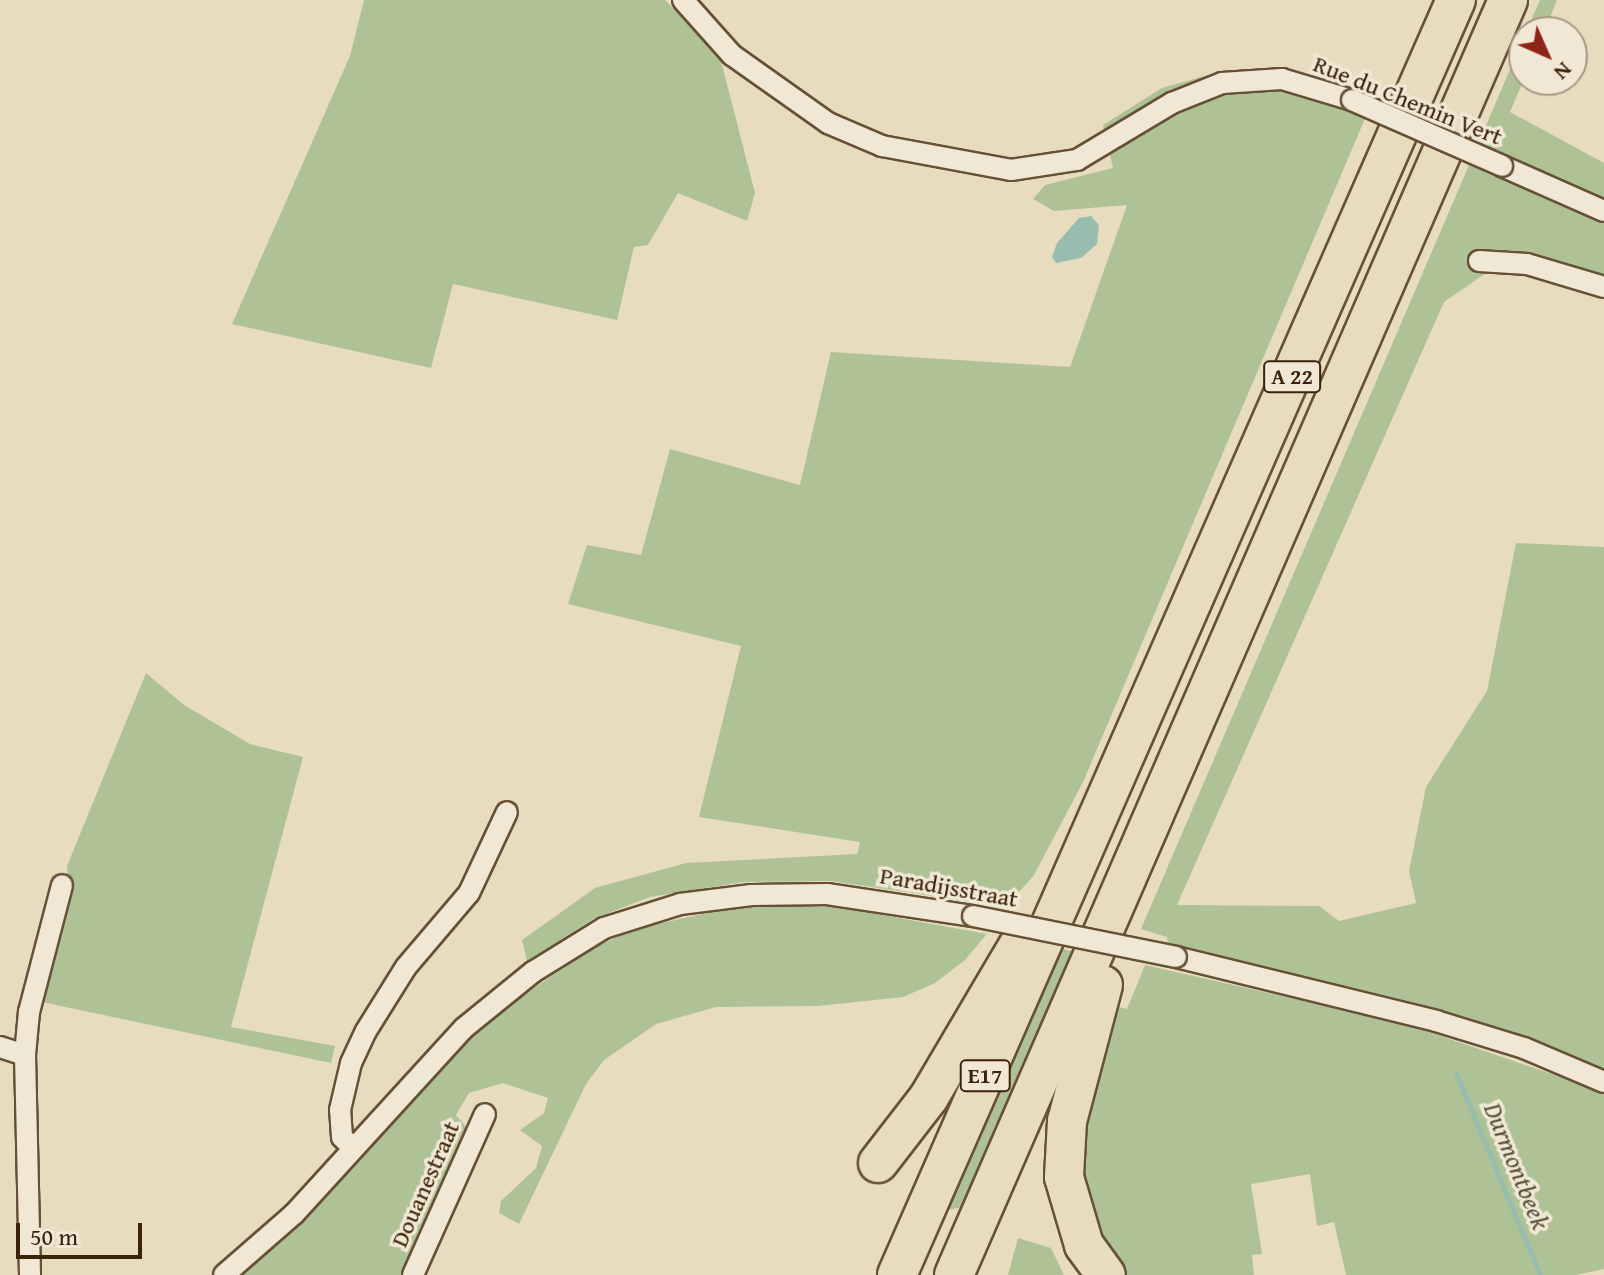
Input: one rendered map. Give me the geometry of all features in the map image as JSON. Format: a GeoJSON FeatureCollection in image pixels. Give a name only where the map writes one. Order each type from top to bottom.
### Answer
{"type":"FeatureCollection","features":[{"type":"Feature","properties":{"kind":"highway"},"geometry":{"type":"LineString","coordinates":[[1440,40],[1449,0]]}},
{"type":"Feature","properties":{"kind":"highway","name":"A 22"},"geometry":{"type":"LineString","coordinates":[[1073,877],[1456,0]]}},
{"type":"Feature","properties":{"kind":"highway","name":"A 22"},"geometry":{"type":"LineString","coordinates":[[1125,882],[1508,0]]}},
{"type":"Feature","properties":{"kind":"highway"},"geometry":{"type":"LineString","coordinates":[[878,1163],[972,1029],[1107,765],[1144,715]]}},
{"type":"Feature","properties":{"kind":"highway"},"geometry":{"type":"LineString","coordinates":[[1075,1275],[1052,1218],[1048,1178],[1053,1127],[1083,1014],[1141,883],[1168,784]]}},
{"type":"Feature","properties":{"kind":"highway","name":"E17"},"geometry":{"type":"LineString","coordinates":[[897,1275],[1073,877]]}},
{"type":"Feature","properties":{"kind":"highway","name":"E17"},"geometry":{"type":"LineString","coordinates":[[954,1275],[1125,882]]}},
{"type":"Feature","properties":{"kind":"highway"},"geometry":{"type":"LineString","coordinates":[[1106,1275],[1084,1245],[1064,1177],[1067,1121],[1119,935]]}},
{"type":"Feature","properties":{"kind":"street","name":"Rue du Chemin Vert"},"geometry":{"type":"LineString","coordinates":[[683,0],[739,61],[828,123],[882,146],[1011,170],[1077,160],[1172,103],[1222,83],[1282,79],[1352,100],[1604,211]]}},
{"type":"Feature","properties":{"kind":"street"},"geometry":{"type":"LineString","coordinates":[[1479,261],[1527,264],[1604,287]]}},
{"type":"Feature","properties":{"kind":"street"},"geometry":{"type":"LineString","coordinates":[[352,1147],[342,1137],[340,1110],[361,1042],[382,1000],[469,893],[507,812]]}},
{"type":"Feature","properties":{"kind":"street"},"geometry":{"type":"LineString","coordinates":[[30,1275],[25,1055],[29,1012],[62,885]]}},
{"type":"Feature","properties":{"kind":"street","name":"Paradijsstraat"},"geometry":{"type":"LineString","coordinates":[[224,1275],[294,1214],[464,1028],[533,972],[604,928],[680,904],[751,895],[827,894],[973,916],[1176,957],[1436,1021],[1524,1048],[1604,1082]]}},
{"type":"Feature","properties":{"kind":"street"},"geometry":{"type":"LineString","coordinates":[[0,1047],[25,1055]]}},
{"type":"Feature","properties":{"kind":"street","name":"Douanestraat"},"geometry":{"type":"LineString","coordinates":[[413,1275],[485,1114]]}},
{"type":"Feature","properties":{"kind":"shaded area"},"geometry":{"type":"Polygon","coordinates":[[[364,0],[665,0],[720,57],[755,193],[747,221],[678,193],[648,245],[634,247],[617,320],[453,284],[431,368],[232,324],[350,56],[364,0]]]}},
{"type":"Feature","properties":{"kind":"shaded area"},"geometry":{"type":"Polygon","coordinates":[[[1540,0],[1557,0],[1550,16],[1533,16],[1540,0]]]}},
{"type":"Feature","properties":{"kind":"shaded area"},"geometry":{"type":"Polygon","coordinates":[[[1280,70],[1321,77],[1375,95],[1083,782],[1034,875],[1006,907],[831,881],[744,882],[650,897],[593,919],[527,961],[522,940],[595,888],[686,863],[857,854],[860,842],[699,817],[741,646],[568,604],[587,545],[641,555],[670,449],[800,485],[831,352],[1070,367],[1127,205],[1054,211],[1033,199],[1045,185],[1113,168],[1103,125],[1162,88],[1222,71],[1280,70]]]}},
{"type":"Feature","properties":{"kind":"shaded area"},"geometry":{"type":"Polygon","coordinates":[[[1508,74],[1508,96],[1517,96],[1510,112],[1604,163],[1604,280],[1516,269],[1489,271],[1444,302],[1177,905],[1319,906],[1339,921],[1416,903],[1409,871],[1426,787],[1487,691],[1516,543],[1604,547],[1604,1071],[1527,1037],[1416,1003],[1168,943],[1167,937],[1141,929],[1508,74]]]}},
{"type":"Feature","properties":{"kind":"shaded area"},"geometry":{"type":"Polygon","coordinates":[[[1091,216],[1099,225],[1097,244],[1081,258],[1056,263],[1052,257],[1057,243],[1079,218],[1091,216]]]}},
{"type":"Feature","properties":{"kind":"shaded area"},"geometry":{"type":"Polygon","coordinates":[[[146,673],[184,705],[250,744],[303,757],[231,1027],[335,1046],[331,1063],[37,1001],[69,884],[67,866],[146,673]]]}},
{"type":"Feature","properties":{"kind":"shaded area"},"geometry":{"type":"Polygon","coordinates":[[[738,906],[833,906],[987,934],[965,960],[935,983],[903,997],[818,1006],[716,1007],[656,1024],[604,1060],[586,1084],[519,1224],[499,1213],[501,1201],[536,1168],[542,1146],[520,1130],[544,1113],[548,1098],[503,1083],[469,1093],[456,1115],[467,1128],[401,1275],[240,1275],[310,1212],[458,1048],[505,1007],[597,946],[635,929],[738,906]]]}},
{"type":"Feature","properties":{"kind":"shaded area"},"geometry":{"type":"Polygon","coordinates":[[[1058,948],[1080,953],[971,1206],[939,1211],[1058,948]]]}},
{"type":"Feature","properties":{"kind":"shaded area"},"geometry":{"type":"Polygon","coordinates":[[[1145,965],[1406,1024],[1604,1092],[1604,1269],[1576,1275],[1346,1275],[1334,1222],[1317,1226],[1310,1174],[1251,1184],[1262,1254],[1252,1255],[1254,1275],[1114,1275],[1076,1193],[1094,1066],[1115,1006],[1127,1009],[1145,965]]]}},
{"type":"Feature","properties":{"kind":"shaded area"},"geometry":{"type":"Polygon","coordinates":[[[1018,1238],[1051,1248],[1064,1275],[1008,1275],[1018,1238]]]}},
{"type":"Feature","properties":{"kind":"waterway","name":"Durmontbeek"},"geometry":{"type":"LineString","coordinates":[[1456,1073],[1540,1275]]}}]}
